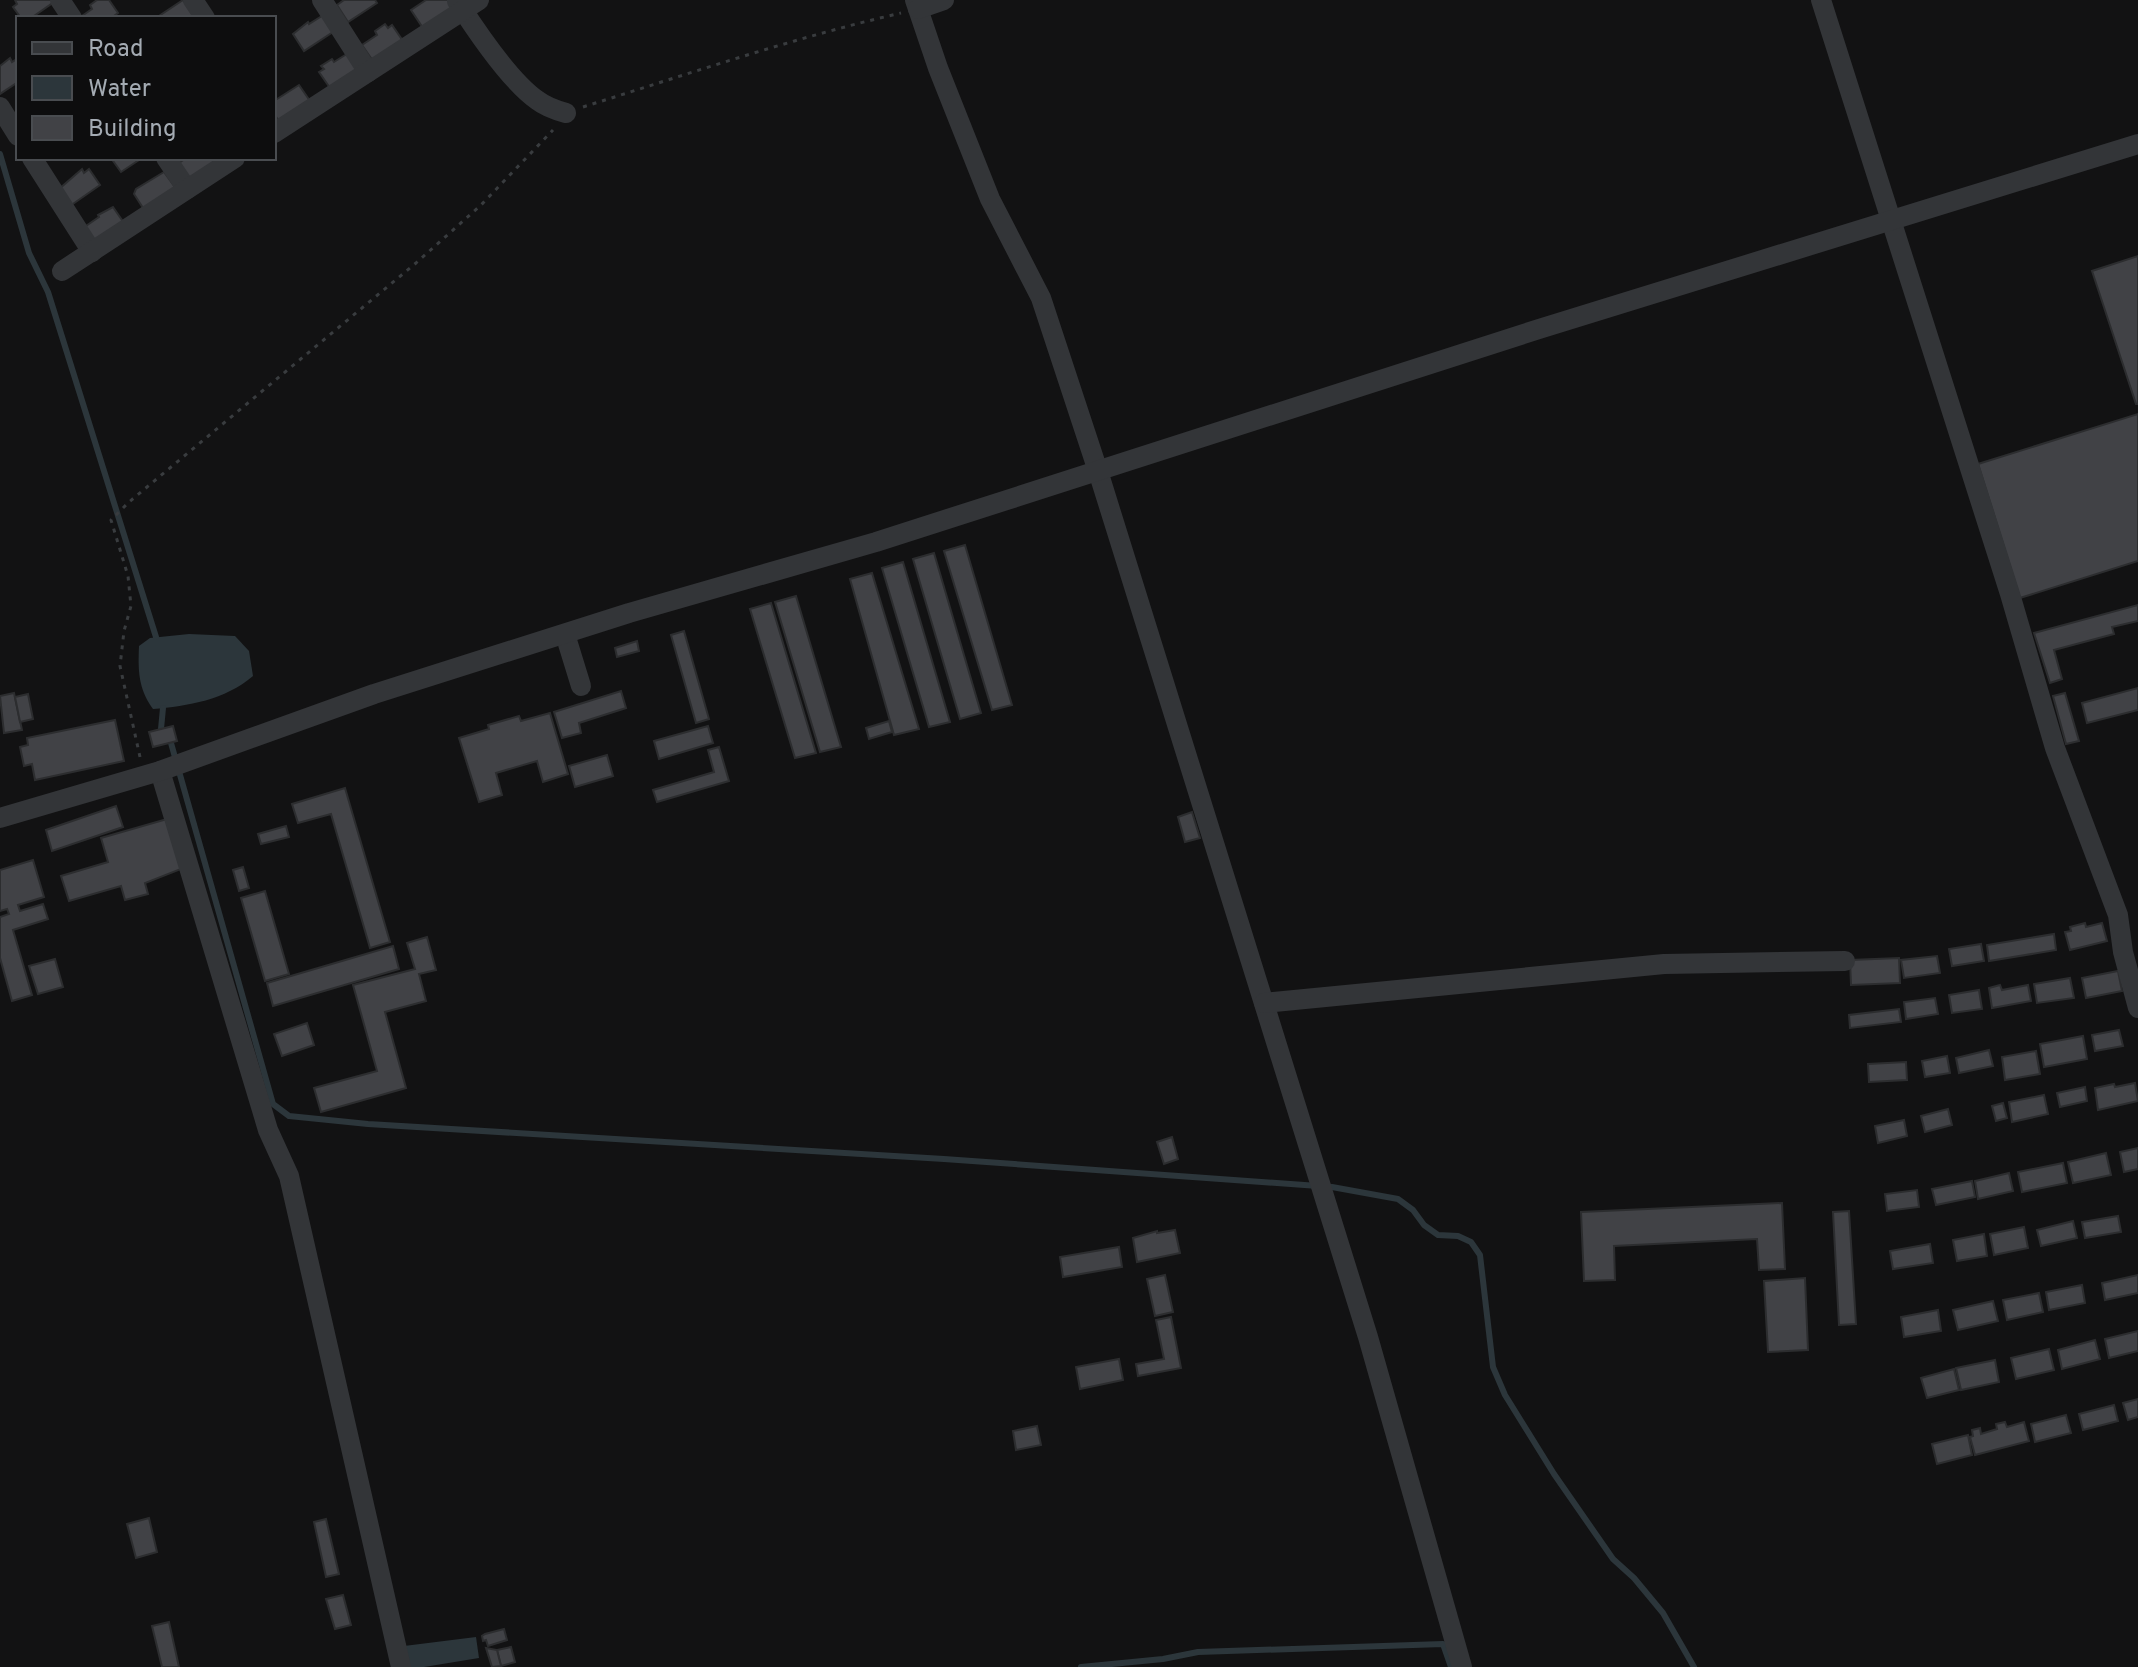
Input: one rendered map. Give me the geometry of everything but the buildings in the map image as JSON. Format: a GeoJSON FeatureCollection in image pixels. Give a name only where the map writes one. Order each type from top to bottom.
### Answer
{"type":"FeatureCollection","features":[{"type":"Feature","properties":{"kind":"street"},"geometry":{"type":"LineString","coordinates":[[322,0],[368,72]]}},
{"type":"Feature","properties":{"kind":"street"},"geometry":{"type":"LineString","coordinates":[[944,0],[916,4],[990,199],[1041,298],[1098,471],[1368,1337],[1462,1667]]}},
{"type":"Feature","properties":{"kind":"street"},"geometry":{"type":"LineString","coordinates":[[1821,0],[2010,594],[2055,748],[2118,915],[2123,952],[2138,1008]]}},
{"type":"Feature","properties":{"kind":"street"},"geometry":{"type":"LineString","coordinates":[[276,128],[368,72],[466,4],[518,83],[536,100],[566,113]]}},
{"type":"Feature","properties":{"kind":"street"},"geometry":{"type":"LineString","coordinates":[[0,107],[16,133]]}},
{"type":"Feature","properties":{"kind":"street"},"geometry":{"type":"LineString","coordinates":[[0,818],[153,773],[374,694],[876,542],[1891,219],[2138,144]]}},
{"type":"Feature","properties":{"kind":"street"},"geometry":{"type":"LineString","coordinates":[[33,160],[92,252]]}},
{"type":"Feature","properties":{"kind":"street"},"geometry":{"type":"LineString","coordinates":[[167,160],[187,189]]}},
{"type":"Feature","properties":{"kind":"street"},"geometry":{"type":"LineString","coordinates":[[62,271],[232,160]]}},
{"type":"Feature","properties":{"kind":"street"},"geometry":{"type":"LineString","coordinates":[[565,634],[581,686]]}},
{"type":"Feature","properties":{"kind":"street"},"geometry":{"type":"LineString","coordinates":[[153,773],[268,1130],[289,1176],[401,1667]]}},
{"type":"Feature","properties":{"kind":"street"},"geometry":{"type":"LineString","coordinates":[[1264,1003],[1664,964],[1845,961]]}},
{"type":"Feature","properties":{"kind":"path"},"geometry":{"type":"LineString","coordinates":[[153,773],[120,666],[131,606],[128,576],[111,520],[481,205],[531,156],[566,113],[724,60],[916,4]]}},
{"type":"Feature","properties":{"kind":"water"},"geometry":{"type":"Polygon","coordinates":[[[189,634],[235,636],[249,651],[253,676],[230,691],[206,700],[153,709],[140,679],[139,646],[150,638],[189,634]]]}},
{"type":"Feature","properties":{"kind":"water"},"geometry":{"type":"Polygon","coordinates":[[[476,1637],[479,1658],[408,1667],[404,1646],[476,1637]]]}},
{"type":"Feature","properties":{"kind":"waterway"},"geometry":{"type":"LineString","coordinates":[[0,154],[29,253],[48,292],[156,637]]}},
{"type":"Feature","properties":{"kind":"waterway"},"geometry":{"type":"LineString","coordinates":[[161,729],[163,708]]}},
{"type":"Feature","properties":{"kind":"waterway"},"geometry":{"type":"LineString","coordinates":[[171,743],[273,1104],[289,1116],[368,1124],[944,1159],[1332,1187],[1398,1199],[1438,1235],[1458,1236],[1471,1242],[1480,1255],[1493,1367],[1505,1395],[1554,1474],[1613,1559],[1634,1578],[1663,1613],[1694,1667]]}},
{"type":"Feature","properties":{"kind":"waterway"},"geometry":{"type":"LineString","coordinates":[[1081,1667],[1163,1659],[1198,1652],[1443,1644],[1451,1667]]}}]}
